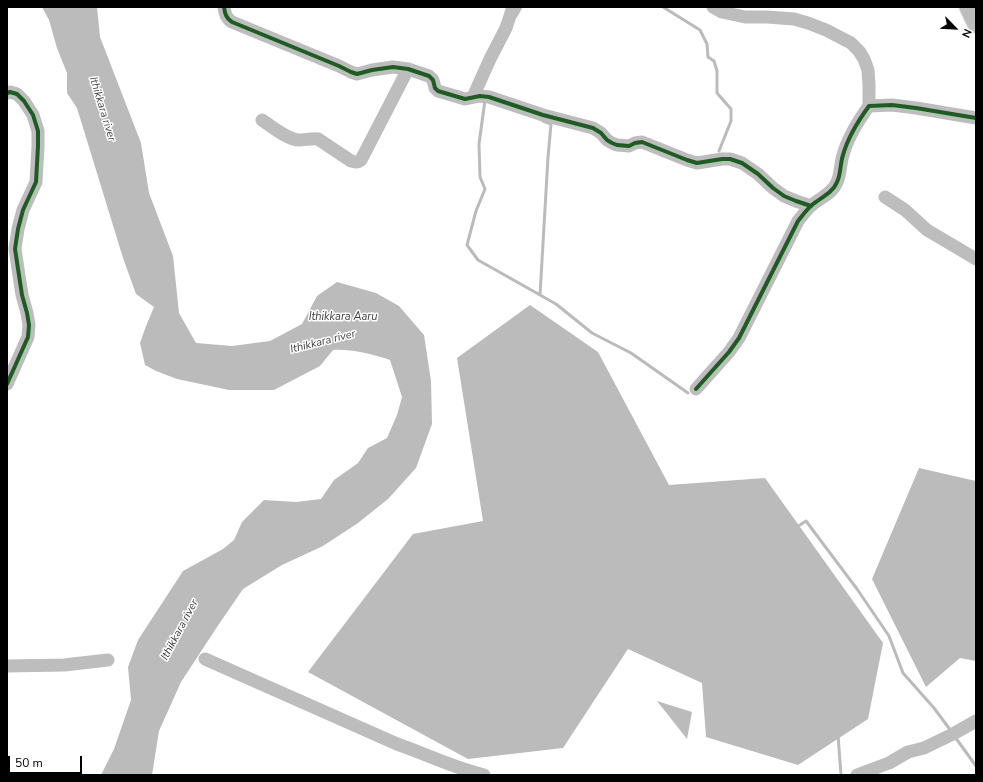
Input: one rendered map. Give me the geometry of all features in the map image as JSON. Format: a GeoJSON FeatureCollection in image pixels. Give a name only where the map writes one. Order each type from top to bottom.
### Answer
{"type":"FeatureCollection","features":[{"type":"Feature","properties":{"kind":"main road"},"geometry":{"type":"LineString","coordinates":[[968,7],[976,24]]}},
{"type":"Feature","properties":{"kind":"street"},"geometry":{"type":"LineString","coordinates":[[224,7],[227,19],[232,22],[351,72],[357,74],[393,67],[408,69],[429,76],[433,80],[435,88],[438,91],[465,99],[480,96],[489,97],[543,115],[593,128],[601,133],[607,140],[616,145],[628,146],[642,142],[697,163],[730,159],[742,163],[758,174],[784,196],[796,202],[811,206]]}},
{"type":"Feature","properties":{"kind":"street"},"geometry":{"type":"LineString","coordinates":[[473,97],[490,58],[506,28],[513,7]]}},
{"type":"Feature","properties":{"kind":"street"},"geometry":{"type":"LineString","coordinates":[[696,389],[716,368],[739,338],[798,221],[811,206],[832,190],[837,183],[840,175],[842,156],[850,135],[858,120],[869,106],[868,70],[859,51],[851,43],[826,30],[794,19],[767,16],[745,16],[722,12],[713,7]]}},
{"type":"Feature","properties":{"kind":"street"},"geometry":{"type":"LineString","coordinates":[[262,120],[289,138],[298,140],[318,139],[356,163],[361,160],[408,69]]}},
{"type":"Feature","properties":{"kind":"street"},"geometry":{"type":"LineString","coordinates":[[7,93],[10,92],[17,94],[24,101],[33,115],[38,131],[36,182],[24,210],[11,250],[30,325],[28,337],[7,384]]}},
{"type":"Feature","properties":{"kind":"street"},"geometry":{"type":"LineString","coordinates":[[869,106],[892,105],[976,118]]}},
{"type":"Feature","properties":{"kind":"street"},"geometry":{"type":"LineString","coordinates":[[885,197],[905,210],[927,230],[976,259]]}},
{"type":"Feature","properties":{"kind":"street"},"geometry":{"type":"LineString","coordinates":[[205,659],[397,744],[455,766],[484,775]]}},
{"type":"Feature","properties":{"kind":"street"},"geometry":{"type":"LineString","coordinates":[[7,666],[64,665],[108,660]]}},
{"type":"Feature","properties":{"kind":"street"},"geometry":{"type":"LineString","coordinates":[[857,775],[890,763],[908,752],[924,748],[976,721]]}},
{"type":"Feature","properties":{"kind":"water","name":"Ithikkara Aaru"},"geometry":{"type":"Polygon","coordinates":[[[42,7],[97,7],[100,37],[141,143],[149,193],[173,256],[179,313],[196,343],[232,346],[270,341],[302,324],[317,296],[337,282],[376,293],[399,306],[424,335],[431,381],[432,424],[416,468],[388,499],[358,523],[323,546],[282,565],[243,589],[181,682],[159,731],[152,775],[101,775],[114,749],[131,700],[128,667],[138,640],[183,571],[223,549],[234,540],[242,522],[264,500],[296,502],[321,499],[334,480],[358,463],[368,448],[387,438],[397,415],[402,397],[390,360],[354,351],[333,350],[320,366],[274,390],[229,390],[177,379],[145,365],[140,343],[154,307],[136,294],[123,258],[77,108],[67,93],[67,73],[57,48],[49,20],[42,7]]]}},
{"type":"Feature","properties":{"kind":"water"},"geometry":{"type":"Polygon","coordinates":[[[530,305],[598,352],[669,485],[765,478],[883,643],[868,719],[798,765],[706,737],[702,683],[628,649],[563,748],[468,759],[308,672],[413,534],[483,521],[457,358],[530,305]]]}},
{"type":"Feature","properties":{"kind":"water"},"geometry":{"type":"Polygon","coordinates":[[[919,468],[976,481],[976,661],[960,658],[926,687],[872,579],[919,468]]]}},
{"type":"Feature","properties":{"kind":"water"},"geometry":{"type":"Polygon","coordinates":[[[657,701],[692,712],[687,739],[657,701]]]}},
{"type":"Feature","properties":{"kind":"waterway"},"geometry":{"type":"LineString","coordinates":[[516,16],[521,7]]}},
{"type":"Feature","properties":{"kind":"waterway"},"geometry":{"type":"LineString","coordinates":[[663,7],[700,30],[707,44],[708,57],[714,61],[717,71],[717,93],[731,109],[731,121],[719,151]]}},
{"type":"Feature","properties":{"kind":"waterway"},"geometry":{"type":"LineString","coordinates":[[485,100],[479,144],[480,177],[485,189],[476,211],[467,245],[478,260],[556,304],[592,333],[631,353],[688,393]]}},
{"type":"Feature","properties":{"kind":"waterway"},"geometry":{"type":"LineString","coordinates":[[540,295],[551,124],[543,121]]}},
{"type":"Feature","properties":{"kind":"waterway"},"geometry":{"type":"LineString","coordinates":[[797,527],[806,521],[857,589],[889,636],[903,673],[934,708],[951,731]]}},
{"type":"Feature","properties":{"kind":"waterway"},"geometry":{"type":"LineString","coordinates":[[838,735],[841,775]]}},
{"type":"Feature","properties":{"kind":"waterway"},"geometry":{"type":"LineString","coordinates":[[955,737],[976,766]]}},
{"type":"Feature","properties":{"kind":"cycle path"},"geometry":{"type":"LineString","coordinates":[[224,7],[226,16],[232,22],[351,72],[357,74],[393,67],[408,69],[429,76],[433,80],[435,88],[438,91],[465,99],[480,96],[489,97],[543,115],[593,128],[601,133],[607,140],[617,145],[629,146],[642,142],[697,163],[730,159],[742,163],[758,174],[784,196],[811,206]]}},
{"type":"Feature","properties":{"kind":"cycle path"},"geometry":{"type":"LineString","coordinates":[[7,93],[10,92],[17,94],[24,101],[33,115],[38,131],[36,182],[23,210],[15,249],[22,295],[29,325],[28,337],[7,384]]}},
{"type":"Feature","properties":{"kind":"cycle path"},"geometry":{"type":"LineString","coordinates":[[696,389],[729,352],[739,338],[798,221],[815,202],[835,186],[840,172],[845,148],[857,123],[869,106],[892,105],[976,118]]}},
{"type":"Feature","properties":{"kind":"water label","name":"Ithikkara river"},"geometry":{"type":"Point","coordinates":[102,109]}},
{"type":"Feature","properties":{"kind":"water label","name":"Ithikkara river"},"geometry":{"type":"Point","coordinates":[323,342]}},
{"type":"Feature","properties":{"kind":"water label","name":"Ithikkara river"},"geometry":{"type":"Point","coordinates":[180,630]}}]}
